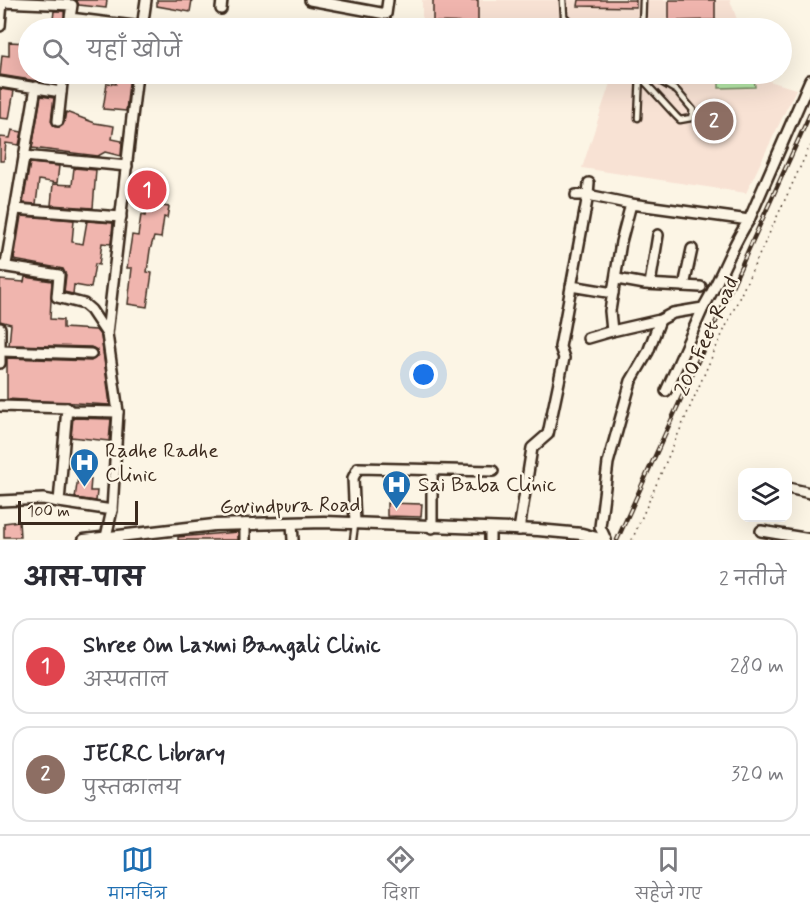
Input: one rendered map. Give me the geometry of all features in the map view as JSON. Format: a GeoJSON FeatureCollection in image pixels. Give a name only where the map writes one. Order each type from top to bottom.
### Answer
{"type":"FeatureCollection","features":[{"type":"Feature","properties":{"kind":"street"},"geometry":{"type":"LineString","coordinates":[[143,18],[146,0]]}},
{"type":"Feature","properties":{"kind":"street"},"geometry":{"type":"LineString","coordinates":[[310,0],[386,14],[388,0]]}},
{"type":"Feature","properties":{"kind":"street"},"geometry":{"type":"LineString","coordinates":[[0,26],[2,2],[72,5],[70,18]]}},
{"type":"Feature","properties":{"kind":"street"},"geometry":{"type":"LineString","coordinates":[[666,391],[703,308],[722,273],[733,244],[749,220],[810,80]]}},
{"type":"Feature","properties":{"kind":"street"},"geometry":{"type":"LineString","coordinates":[[0,82],[61,92]]}},
{"type":"Feature","properties":{"kind":"street"},"geometry":{"type":"LineString","coordinates":[[58,121],[62,84]]}},
{"type":"Feature","properties":{"kind":"street"},"geometry":{"type":"LineString","coordinates":[[106,537],[112,510],[118,412],[107,334],[136,84]]}},
{"type":"Feature","properties":{"kind":"street"},"geometry":{"type":"LineString","coordinates":[[36,87],[3,265],[59,275],[57,297],[84,304],[91,310],[107,334]]}},
{"type":"Feature","properties":{"kind":"street"},"geometry":{"type":"LineString","coordinates":[[24,156],[127,166]]}},
{"type":"Feature","properties":{"kind":"street"},"geometry":{"type":"LineString","coordinates":[[519,530],[532,448],[548,434],[564,358],[560,347],[589,183]]}},
{"type":"Feature","properties":{"kind":"street"},"geometry":{"type":"LineString","coordinates":[[576,195],[749,220]]}},
{"type":"Feature","properties":{"kind":"street"},"geometry":{"type":"LineString","coordinates":[[612,332],[610,311],[617,279],[621,242],[631,204]]}},
{"type":"Feature","properties":{"kind":"street"},"geometry":{"type":"LineString","coordinates":[[15,209],[121,218]]}},
{"type":"Feature","properties":{"kind":"street"},"geometry":{"type":"LineString","coordinates":[[650,284],[658,235]]}},
{"type":"Feature","properties":{"kind":"street"},"geometry":{"type":"LineString","coordinates":[[684,286],[692,249]]}},
{"type":"Feature","properties":{"kind":"street"},"geometry":{"type":"LineString","coordinates":[[617,279],[650,284],[701,287]]}},
{"type":"Feature","properties":{"kind":"street"},"geometry":{"type":"LineString","coordinates":[[572,286],[613,294]]}},
{"type":"Feature","properties":{"kind":"street"},"geometry":{"type":"LineString","coordinates":[[588,338],[660,320],[673,313],[703,308]]}},
{"type":"Feature","properties":{"kind":"street"},"geometry":{"type":"LineString","coordinates":[[605,540],[600,527],[608,463],[631,381],[648,352],[660,320]]}},
{"type":"Feature","properties":{"kind":"street"},"geometry":{"type":"LineString","coordinates":[[0,328],[0,363]]}},
{"type":"Feature","properties":{"kind":"street"},"geometry":{"type":"LineString","coordinates":[[1,351],[91,354]]}},
{"type":"Feature","properties":{"kind":"street"},"geometry":{"type":"LineString","coordinates":[[0,406],[118,412]]}},
{"type":"Feature","properties":{"kind":"street"},"geometry":{"type":"LineString","coordinates":[[59,502],[67,408]]}},
{"type":"Feature","properties":{"kind":"street"},"geometry":{"type":"LineString","coordinates":[[355,523],[353,478],[358,468],[493,471]]}},
{"type":"Feature","properties":{"kind":"street"},"geometry":{"type":"LineString","coordinates":[[432,470],[432,528]]}},
{"type":"Feature","properties":{"kind":"street"},"geometry":{"type":"LineString","coordinates":[[792,489],[810,493]]}},
{"type":"Feature","properties":{"kind":"street"},"geometry":{"type":"LineString","coordinates":[[0,501],[43,499],[112,510]]}},
{"type":"Feature","properties":{"kind":"street"},"geometry":{"type":"LineString","coordinates":[[292,523],[293,540]]}},
{"type":"Feature","properties":{"kind":"street","name":"Govindpura Road"},"geometry":{"type":"LineString","coordinates":[[84,540],[119,538],[178,528],[245,524],[355,523],[432,528],[490,535],[519,530],[582,534],[605,540]]}},
{"type":"Feature","properties":{"kind":"street"},"geometry":{"type":"LineString","coordinates":[[245,524],[245,540]]}},
{"type":"Feature","properties":{"kind":"street"},"geometry":{"type":"LineString","coordinates":[[178,528],[178,540]]}},
{"type":"Feature","properties":{"kind":"street"},"geometry":{"type":"LineString","coordinates":[[761,531],[810,539]]}},
{"type":"Feature","properties":{"kind":"lane"},"geometry":{"type":"LineString","coordinates":[[563,0],[566,18]]}},
{"type":"Feature","properties":{"kind":"lane"},"geometry":{"type":"LineString","coordinates":[[642,18],[643,0]]}},
{"type":"Feature","properties":{"kind":"lane"},"geometry":{"type":"LineString","coordinates":[[638,118],[640,84]]}},
{"type":"Feature","properties":{"kind":"lane"},"geometry":{"type":"LineString","coordinates":[[647,84],[680,120],[691,118],[693,110],[687,99],[664,84]]}},
{"type":"Feature","properties":{"kind":"lane"},"geometry":{"type":"LineString","coordinates":[[353,540],[355,523]]}},
{"type":"Feature","properties":{"kind":"path","name":"200 Feet Road"},"geometry":{"type":"LineString","coordinates":[[632,540],[714,352],[810,146]]}},
{"type":"Feature","properties":{"kind":"shaded area"},"geometry":{"type":"Polygon","coordinates":[[[422,0],[730,0],[736,18],[422,18],[422,0]]]}},
{"type":"Feature","properties":{"kind":"shaded area"},"geometry":{"type":"Polygon","coordinates":[[[610,84],[779,84],[796,89],[746,193],[582,168],[610,84]]]}},
{"type":"Feature","properties":{"kind":"green space"},"geometry":{"type":"Polygon","coordinates":[[[719,84],[755,84],[755,87],[719,88],[719,84]]]}},
{"type":"Feature","properties":{"kind":"building"},"geometry":{"type":"Polygon","coordinates":[[[76,0],[107,0],[106,8],[79,5],[76,0]]]}},
{"type":"Feature","properties":{"kind":"building"},"geometry":{"type":"Polygon","coordinates":[[[157,0],[192,0],[190,12],[157,6],[157,0]]]}},
{"type":"Feature","properties":{"kind":"building"},"geometry":{"type":"Polygon","coordinates":[[[433,0],[478,0],[478,18],[433,18],[433,0]]]}},
{"type":"Feature","properties":{"kind":"building"},"geometry":{"type":"Polygon","coordinates":[[[579,0],[636,0],[636,7],[578,6],[579,0]]]}},
{"type":"Feature","properties":{"kind":"building"},"geometry":{"type":"Polygon","coordinates":[[[669,0],[715,0],[715,18],[669,18],[669,0]]]}},
{"type":"Feature","properties":{"kind":"building"},"geometry":{"type":"Polygon","coordinates":[[[54,11],[64,11],[65,18],[53,18],[54,11]]]}},
{"type":"Feature","properties":{"kind":"building"},"geometry":{"type":"Polygon","coordinates":[[[9,42],[18,42],[18,78],[0,75],[2,55],[9,56],[9,42]]]}},
{"type":"Feature","properties":{"kind":"building"},"geometry":{"type":"Polygon","coordinates":[[[107,84],[129,84],[126,111],[103,109],[107,84]]]}},
{"type":"Feature","properties":{"kind":"building"},"geometry":{"type":"Polygon","coordinates":[[[0,89],[14,91],[9,119],[0,118],[0,89]]]}},
{"type":"Feature","properties":{"kind":"building"},"geometry":{"type":"Polygon","coordinates":[[[41,96],[54,98],[51,121],[55,127],[63,125],[66,112],[95,123],[114,126],[112,139],[122,141],[121,156],[105,152],[98,156],[32,148],[41,96]]]}},
{"type":"Feature","properties":{"kind":"building"},"geometry":{"type":"Polygon","coordinates":[[[12,130],[22,132],[19,145],[6,143],[4,161],[0,161],[0,137],[10,138],[12,130]]]}},
{"type":"Feature","properties":{"kind":"building"},"geometry":{"type":"Polygon","coordinates":[[[30,163],[59,166],[57,183],[39,180],[36,204],[23,203],[30,163]]]}},
{"type":"Feature","properties":{"kind":"building"},"geometry":{"type":"Polygon","coordinates":[[[74,168],[96,170],[93,208],[51,205],[53,184],[72,185],[74,168]]]}},
{"type":"Feature","properties":{"kind":"building"},"geometry":{"type":"Polygon","coordinates":[[[139,181],[159,185],[155,205],[169,207],[167,218],[164,217],[161,238],[154,237],[150,250],[147,272],[152,273],[147,307],[128,304],[132,268],[127,268],[132,235],[138,236],[141,215],[145,216],[149,195],[136,193],[139,181]]]}},
{"type":"Feature","properties":{"kind":"building"},"geometry":{"type":"Polygon","coordinates":[[[21,216],[74,220],[72,242],[83,244],[87,221],[113,223],[111,244],[102,243],[99,265],[95,264],[91,288],[74,285],[73,294],[64,292],[66,275],[63,269],[14,260],[21,216]]]}},
{"type":"Feature","properties":{"kind":"building"},"geometry":{"type":"Polygon","coordinates":[[[25,277],[52,281],[50,319],[63,320],[63,328],[96,330],[101,336],[110,405],[7,399],[7,358],[91,361],[98,355],[97,350],[91,347],[9,345],[11,324],[0,321],[0,280],[24,282],[25,277]]]}},
{"type":"Feature","properties":{"kind":"building"},"geometry":{"type":"Polygon","coordinates":[[[73,418],[111,419],[109,441],[71,437],[73,418]]]}},
{"type":"Feature","properties":{"kind":"building"},"geometry":{"type":"Polygon","coordinates":[[[78,477],[91,479],[90,491],[97,491],[96,501],[75,498],[78,477]]]}},
{"type":"Feature","properties":{"kind":"building"},"geometry":{"type":"Polygon","coordinates":[[[387,503],[422,504],[421,517],[387,516],[387,503]]]}},
{"type":"Feature","properties":{"kind":"building"},"geometry":{"type":"Polygon","coordinates":[[[19,521],[20,537],[4,537],[4,523],[19,521]]]}},
{"type":"Feature","properties":{"kind":"building"},"geometry":{"type":"Polygon","coordinates":[[[238,532],[238,540],[178,540],[178,537],[238,532]]]}},
{"type":"Feature","properties":{"kind":"railway"},"geometry":{"type":"LineString","coordinates":[[617,540],[810,114]]}},
{"type":"Feature","properties":{"kind":"place","name":"JECRC Library"},"geometry":{"type":"Point","coordinates":[714,121]}},
{"type":"Feature","properties":{"kind":"place","name":"Shree Om Laxmi Bangali Clinic"},"geometry":{"type":"Point","coordinates":[147,190]}},
{"type":"Feature","properties":{"kind":"place","name":"Radhe Radhe Clinic"},"geometry":{"type":"Point","coordinates":[84,488]}},
{"type":"Feature","properties":{"kind":"place","name":"Sai Baba Clinic"},"geometry":{"type":"Point","coordinates":[397,510]}}]}
